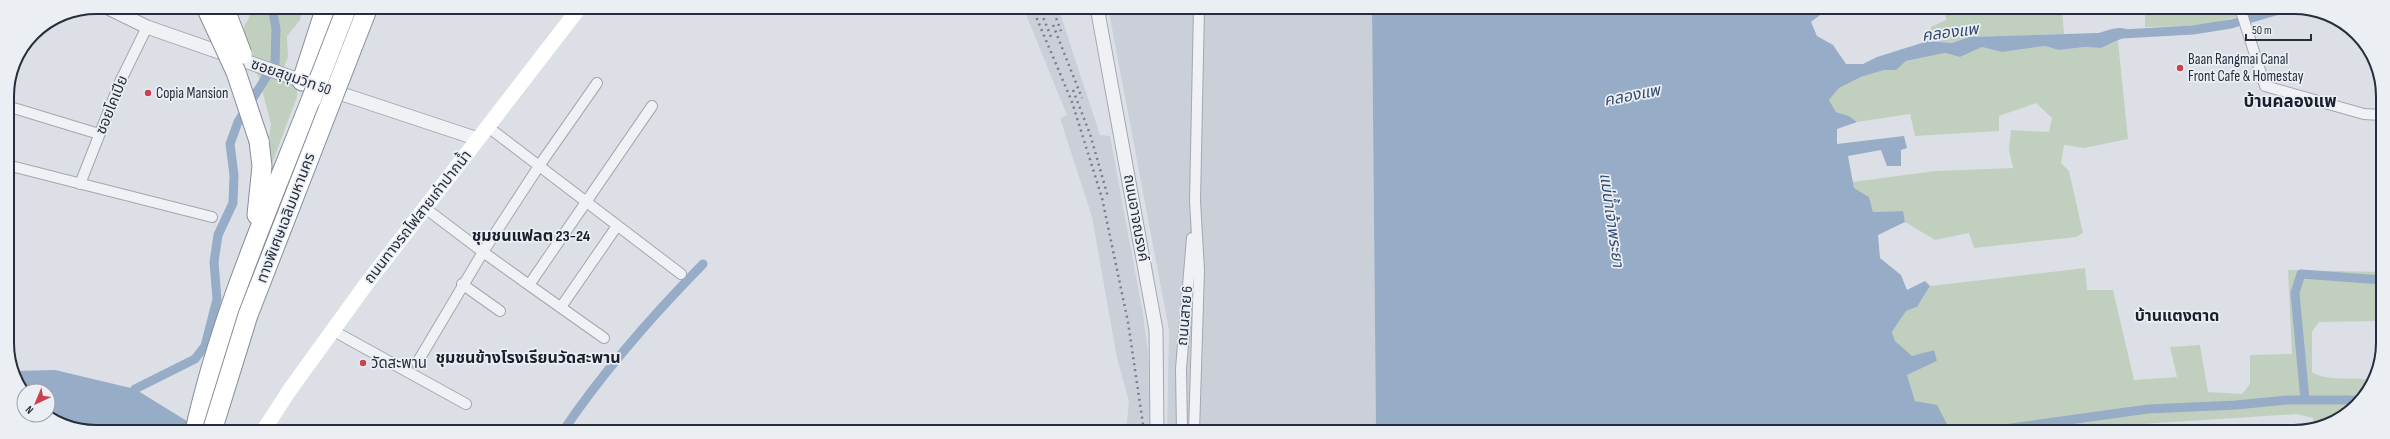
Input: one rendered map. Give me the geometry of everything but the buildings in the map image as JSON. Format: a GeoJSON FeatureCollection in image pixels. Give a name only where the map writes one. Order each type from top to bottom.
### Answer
{"type":"FeatureCollection","features":[{"type":"Feature","properties":{"kind":"highway"},"geometry":{"type":"LineString","coordinates":[[209,14],[236,72],[259,141]]}},
{"type":"Feature","properties":{"kind":"highway"},"geometry":{"type":"LineString","coordinates":[[226,14],[254,92],[259,141],[261,183],[256,219],[227,312]]}},
{"type":"Feature","properties":{"kind":"highway"},"geometry":{"type":"LineString","coordinates":[[302,80],[324,14]]}},
{"type":"Feature","properties":{"kind":"highway","name":"ทางพิเศษเฉลิมมหานคร"},"geometry":{"type":"LineString","coordinates":[[196,425],[212,362],[227,312],[345,14]]}},
{"type":"Feature","properties":{"kind":"highway","name":"ทางพิเศษเฉลิมมหานคร"},"geometry":{"type":"LineString","coordinates":[[214,425],[248,316],[365,14]]}},
{"type":"Feature","properties":{"kind":"main road","name":"ถนนทางรถไฟสายเก่าปากน้ำ"},"geometry":{"type":"LineString","coordinates":[[267,425],[332,330],[575,14]]}},
{"type":"Feature","properties":{"kind":"street","name":"ซอยสุขุมวิท 50"},"geometry":{"type":"LineString","coordinates":[[120,14],[147,27],[281,74],[478,139]]}},
{"type":"Feature","properties":{"kind":"street","name":"ถนนอาจณรงค์"},"geometry":{"type":"LineString","coordinates":[[1098,14],[1156,330],[1157,425]]}},
{"type":"Feature","properties":{"kind":"street","name":"ถนนสาย 6"},"geometry":{"type":"LineString","coordinates":[[1182,425],[1181,369],[1195,201],[1199,14]]}},
{"type":"Feature","properties":{"kind":"street"},"geometry":{"type":"LineString","coordinates":[[2242,14],[2252,52],[2265,86],[2364,114],[2376,114]]}},
{"type":"Feature","properties":{"kind":"street","name":"ซอยโคเปีย"},"geometry":{"type":"LineString","coordinates":[[80,184],[120,82],[147,27]]}},
{"type":"Feature","properties":{"kind":"street"},"geometry":{"type":"LineString","coordinates":[[417,362],[462,284],[539,166],[597,83]]}},
{"type":"Feature","properties":{"kind":"street"},"geometry":{"type":"LineString","coordinates":[[530,285],[652,106]]}},
{"type":"Feature","properties":{"kind":"street"},"geometry":{"type":"LineString","coordinates":[[14,108],[100,134]]}},
{"type":"Feature","properties":{"kind":"street"},"geometry":{"type":"LineString","coordinates":[[488,127],[681,274]]}},
{"type":"Feature","properties":{"kind":"street"},"geometry":{"type":"LineString","coordinates":[[14,167],[212,217]]}},
{"type":"Feature","properties":{"kind":"street","name":"ถนนสาย 6"},"geometry":{"type":"LineString","coordinates":[[1194,425],[1199,270],[1195,201]]}},
{"type":"Feature","properties":{"kind":"street"},"geometry":{"type":"LineString","coordinates":[[425,208],[483,252],[604,338]]}},
{"type":"Feature","properties":{"kind":"street"},"geometry":{"type":"LineString","coordinates":[[561,307],[617,226]]}},
{"type":"Feature","properties":{"kind":"street"},"geometry":{"type":"LineString","coordinates":[[462,284],[500,311]]}},
{"type":"Feature","properties":{"kind":"street"},"geometry":{"type":"LineString","coordinates":[[332,330],[466,404]]}},
{"type":"Feature","properties":{"kind":"shaded area"},"geometry":{"type":"Polygon","coordinates":[[[1026,14],[1060,14],[1100,135],[1110,136],[1143,314],[1148,353],[1150,425],[1127,425],[1129,401],[1117,358],[1092,217],[1060,118],[1067,115],[1026,14]]]}},
{"type":"Feature","properties":{"kind":"shaded area"},"geometry":{"type":"Polygon","coordinates":[[[1109,14],[1372,14],[1376,425],[1167,425],[1169,330],[1109,14]]]}},
{"type":"Feature","properties":{"kind":"green space"},"geometry":{"type":"Polygon","coordinates":[[[250,14],[301,14],[300,20],[287,36],[288,57],[283,70],[296,85],[297,97],[270,169],[268,146],[271,124],[260,82],[244,33],[244,26],[250,14]]]}},
{"type":"Feature","properties":{"kind":"green space"},"geometry":{"type":"Polygon","coordinates":[[[1946,14],[2062,14],[2064,34],[1969,37],[1952,43],[1928,41],[1931,27],[1946,20],[1946,14]]]}},
{"type":"Feature","properties":{"kind":"green space"},"geometry":{"type":"Polygon","coordinates":[[[2145,14],[2248,14],[2202,26],[2145,27],[2145,14]]]}},
{"type":"Feature","properties":{"kind":"green space"},"geometry":{"type":"Polygon","coordinates":[[[2118,41],[2128,139],[2084,148],[2064,145],[2061,163],[2069,171],[2083,233],[2076,237],[1974,248],[1969,233],[1935,240],[1905,222],[1902,211],[1873,212],[1869,197],[1854,188],[1852,182],[1935,171],[2013,168],[2009,150],[2011,130],[2049,132],[2052,118],[2036,103],[1999,116],[1999,131],[1915,136],[1910,114],[1857,122],[1849,116],[1836,112],[1829,100],[1839,88],[1861,77],[1884,70],[1896,69],[1906,61],[1945,53],[1960,57],[1982,47],[2002,52],[2045,46],[2059,50],[2085,47],[2101,48],[2118,41]]]}},
{"type":"Feature","properties":{"kind":"green space"},"geometry":{"type":"Polygon","coordinates":[[[2085,268],[2087,290],[2113,290],[2134,380],[2177,377],[2170,347],[2200,345],[2208,392],[2242,394],[2250,384],[2250,355],[2292,354],[2288,270],[2376,272],[2376,321],[2319,322],[2312,332],[2312,372],[2326,377],[2368,379],[2359,393],[2348,405],[2330,417],[2314,422],[2313,418],[2296,414],[2143,425],[1947,425],[1915,401],[1907,375],[1937,361],[1933,350],[1912,357],[1895,341],[1892,332],[1906,311],[1917,307],[1930,286],[2085,268]]]}},
{"type":"Feature","properties":{"kind":"water","name":"แม่น้ำเจ้าพระยา"},"geometry":{"type":"Polygon","coordinates":[[[1372,14],[1821,14],[1811,22],[1817,36],[1833,45],[1846,64],[1863,64],[1877,57],[1928,41],[1952,43],[1969,37],[2099,33],[2116,28],[2130,30],[2134,33],[2101,48],[2085,47],[2059,50],[2045,46],[2002,52],[1982,47],[1960,57],[1945,53],[1906,61],[1896,70],[1884,70],[1861,77],[1839,88],[1829,100],[1836,112],[1849,116],[1857,122],[1837,129],[1837,144],[1904,136],[1907,148],[1901,150],[1901,166],[1887,166],[1881,150],[1848,156],[1854,188],[1869,197],[1873,212],[1903,211],[1905,222],[1878,235],[1880,258],[1901,275],[1907,290],[1925,281],[1930,286],[1917,307],[1906,311],[1892,332],[1895,341],[1912,356],[1934,350],[1937,361],[1907,375],[1915,401],[1937,405],[1947,425],[1376,425],[1372,14]]]}},
{"type":"Feature","properties":{"kind":"water"},"geometry":{"type":"Polygon","coordinates":[[[55,370],[135,389],[193,425],[96,425],[70,421],[56,414],[56,383],[24,383],[19,371],[55,370]]]}},
{"type":"Feature","properties":{"kind":"waterway"},"geometry":{"type":"LineString","coordinates":[[128,399],[135,389],[195,359],[205,346],[217,299],[214,262],[218,235],[233,203],[234,175],[230,144],[238,122],[275,63],[276,29],[273,14]]}},
{"type":"Feature","properties":{"kind":"waterway","name":"คลองแพ"},"geometry":{"type":"LineString","coordinates":[[2122,34],[2193,30],[2231,24],[2265,14]]}},
{"type":"Feature","properties":{"kind":"waterway"},"geometry":{"type":"LineString","coordinates":[[567,425],[595,386],[629,344],[703,264]]}},
{"type":"Feature","properties":{"kind":"waterway"},"geometry":{"type":"LineString","coordinates":[[2305,400],[2295,293],[2301,274],[2376,280]]}},
{"type":"Feature","properties":{"kind":"waterway"},"geometry":{"type":"LineString","coordinates":[[2033,425],[2148,409],[2236,405],[2287,400],[2353,400]]}},
{"type":"Feature","properties":{"kind":"railway"},"geometry":{"type":"LineString","coordinates":[[1035,14],[1072,102],[1102,198],[1128,322],[1143,425]]}},
{"type":"Feature","properties":{"kind":"railway"},"geometry":{"type":"LineString","coordinates":[[1042,14],[1051,37]]}},
{"type":"Feature","properties":{"kind":"railway"},"geometry":{"type":"LineString","coordinates":[[1055,14],[1061,31]]}},
{"type":"Feature","properties":{"kind":"railway"},"geometry":{"type":"LineString","coordinates":[[1053,25],[1082,98]]}},
{"type":"Feature","properties":{"kind":"railway"},"geometry":{"type":"LineString","coordinates":[[1073,90],[1090,134],[1108,197]]}},
{"type":"Feature","properties":{"kind":"place","name":"Baan Rangmai Canal Front Cafe & Homestay"},"geometry":{"type":"Point","coordinates":[2180,68]}},
{"type":"Feature","properties":{"kind":"place","name":"Copia Mansion"},"geometry":{"type":"Point","coordinates":[148,93]}},
{"type":"Feature","properties":{"kind":"place","name":"วัดสะพาน"},"geometry":{"type":"Point","coordinates":[363,363]}},
{"type":"Feature","properties":{"kind":"district","name":"บ้านคลองแพ"},"geometry":{"type":"Point","coordinates":[2290,102]}},
{"type":"Feature","properties":{"kind":"district","name":"ชุมชนแฟลต 23-24"},"geometry":{"type":"Point","coordinates":[531,236]}},
{"type":"Feature","properties":{"kind":"district","name":"บ้านแตงตาด"},"geometry":{"type":"Point","coordinates":[2177,316]}},
{"type":"Feature","properties":{"kind":"district","name":"ชุมชนข้างโรงเรียนวัดสะพาน"},"geometry":{"type":"Point","coordinates":[528,358]}}]}
